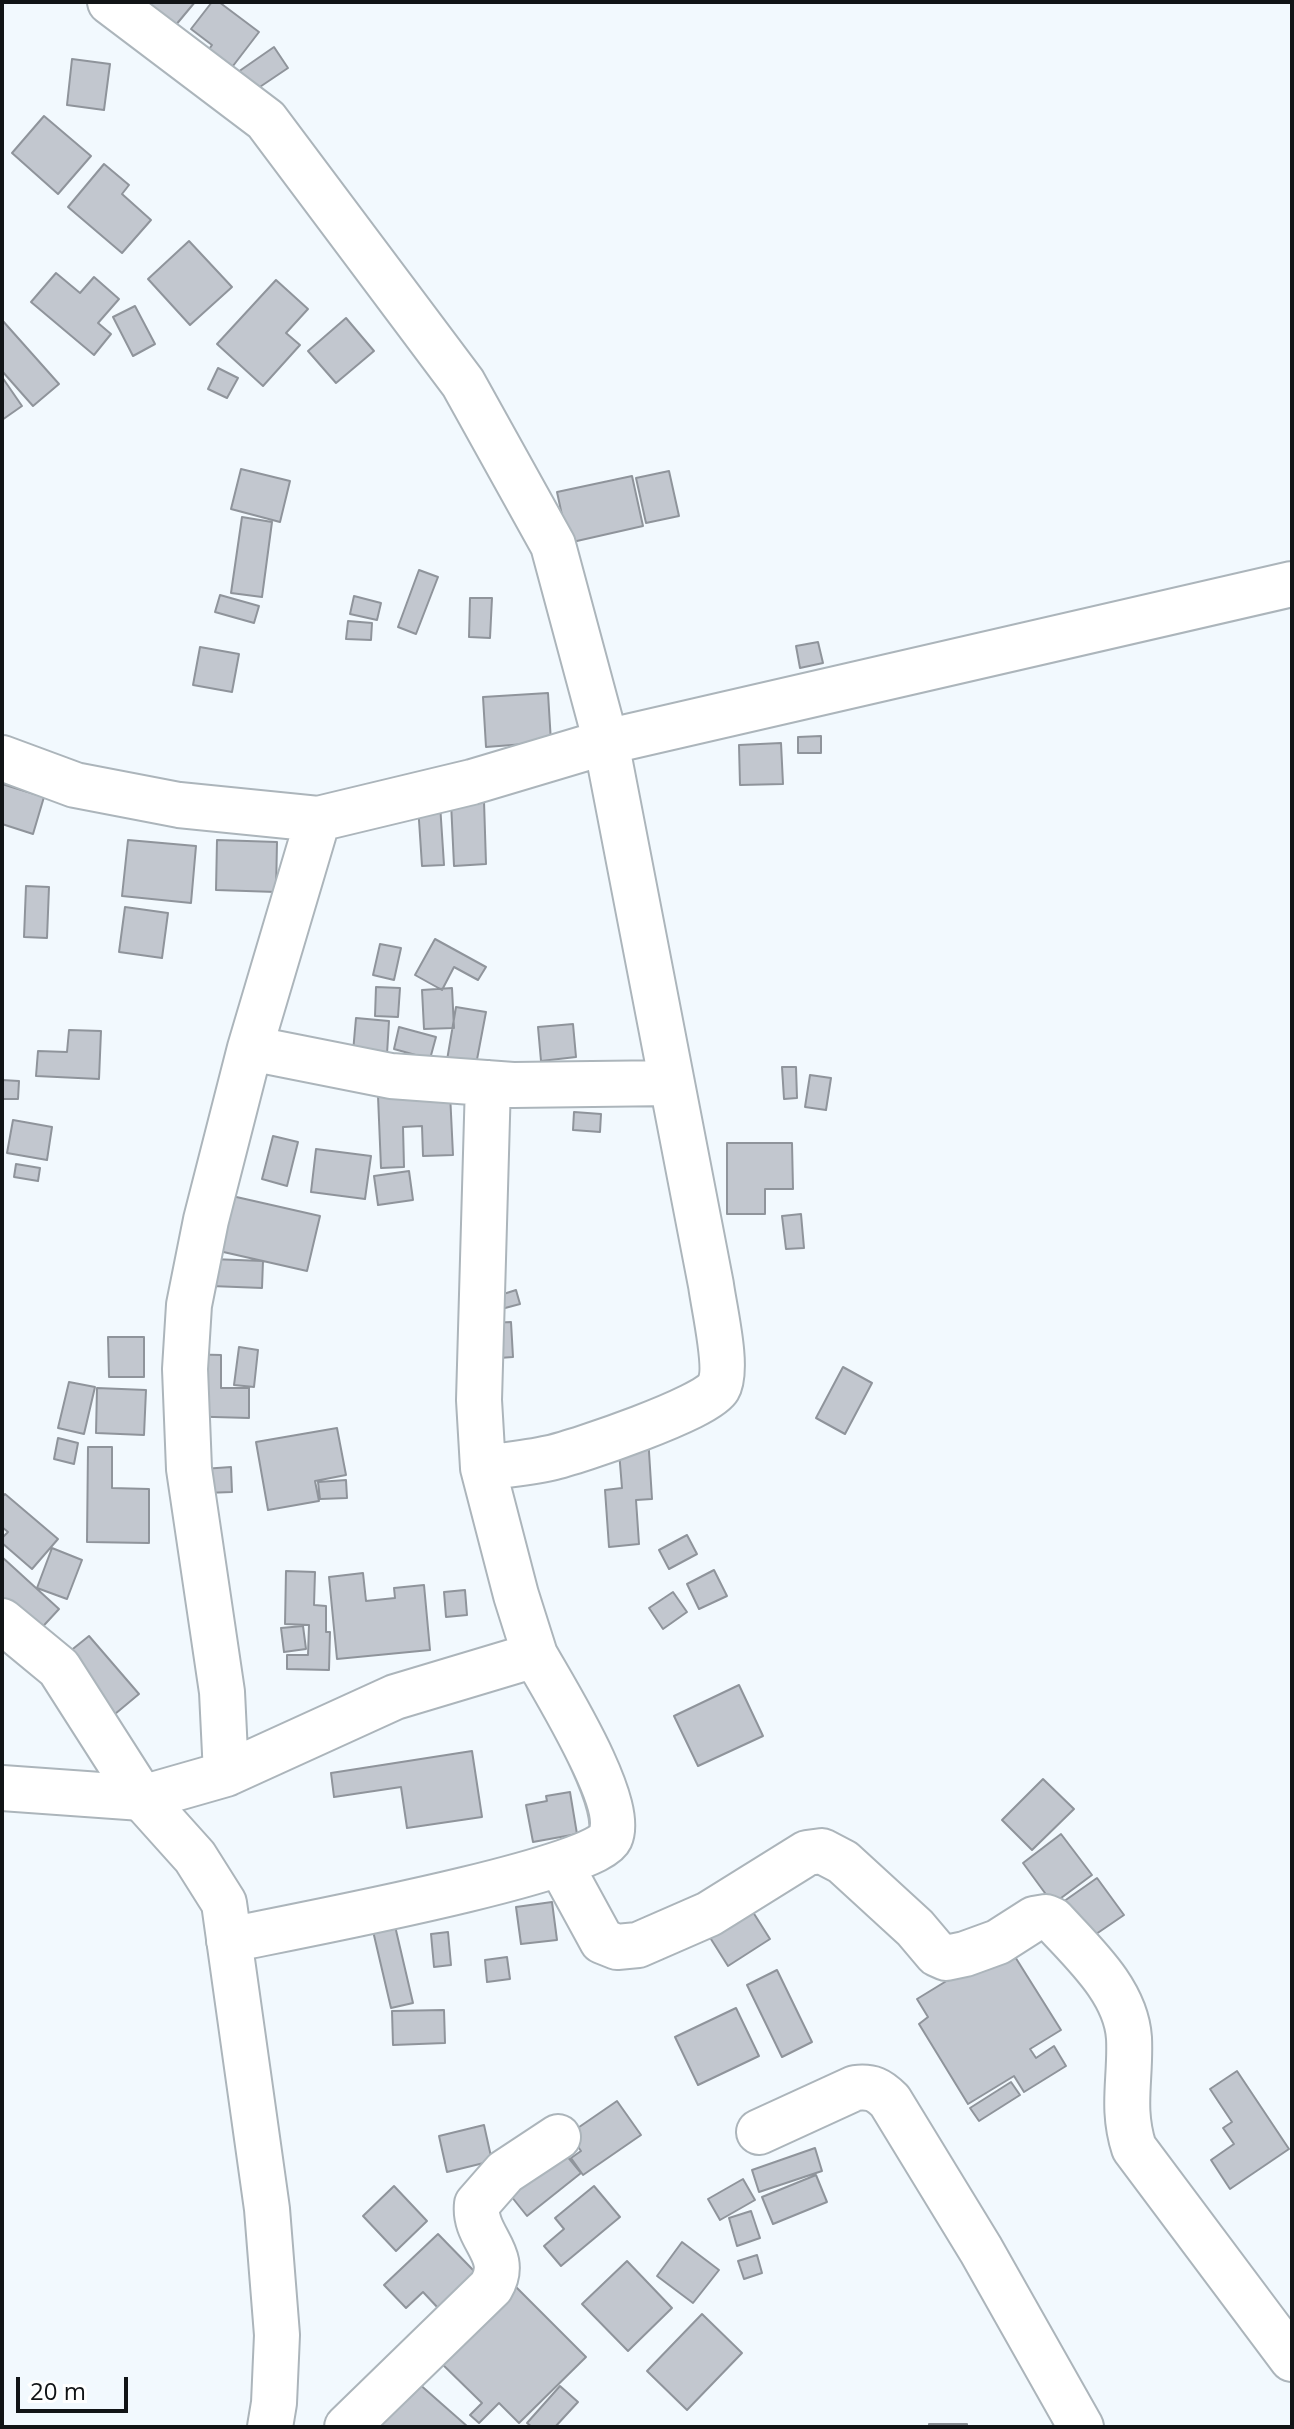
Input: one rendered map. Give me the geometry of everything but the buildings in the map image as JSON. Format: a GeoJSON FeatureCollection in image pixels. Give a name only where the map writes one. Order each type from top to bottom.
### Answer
{"type":"FeatureCollection","features":[{"type":"Feature","properties":{"kind":"street"},"geometry":{"type":"LineString","coordinates":[[110,2],[266,120],[463,383],[553,545],[606,742],[711,1285],[722,1365],[721,1381],[717,1391],[696,1404],[620,1436],[551,1458],[483,1468]]}},
{"type":"Feature","properties":{"kind":"street"},"geometry":{"type":"LineString","coordinates":[[2,758],[75,785],[179,805],[318,819],[472,782],[606,742],[1292,584]]}},
{"type":"Feature","properties":{"kind":"street"},"geometry":{"type":"LineString","coordinates":[[226,1774],[222,1692],[189,1469],[185,1369],[189,1305],[206,1220],[250,1048],[318,819]]}},
{"type":"Feature","properties":{"kind":"street"},"geometry":{"type":"LineString","coordinates":[[250,1048],[391,1076],[513,1085],[672,1083]]}},
{"type":"Feature","properties":{"kind":"street"},"geometry":{"type":"LineString","coordinates":[[229,1940],[521,1877],[582,1858],[610,1840],[612,1815],[595,1765],[535,1655],[483,1468],[479,1400],[488,1083]]}},
{"type":"Feature","properties":{"kind":"street"},"geometry":{"type":"LineString","coordinates":[[2,1621],[59,1668],[142,1798],[195,1857],[224,1903],[267,2209],[277,2335],[270,2427]]}},
{"type":"Feature","properties":{"kind":"street"},"geometry":{"type":"LineString","coordinates":[[2,1788],[142,1798],[226,1774],[395,1697],[535,1655]]}},
{"type":"Feature","properties":{"kind":"street"},"geometry":{"type":"LineString","coordinates":[[560,1864],[602,1941],[617,1947],[638,1945],[709,1914],[807,1853],[822,1851],[843,1862],[915,1928],[937,1954],[946,1958],[998,1942],[1034,1919],[1046,1917],[1053,1920],[1097,1968],[1118,2001],[1129,2036],[1126,2117],[1134,2148],[1292,2359]]}},
{"type":"Feature","properties":{"kind":"street"},"geometry":{"type":"LineString","coordinates":[[759,2132],[855,2088],[868,2086],[879,2090],[890,2101],[981,2250],[1081,2427]]}},
{"type":"Feature","properties":{"kind":"street"},"geometry":{"type":"LineString","coordinates":[[347,2427],[491,2287],[496,2279],[497,2256],[477,2222],[477,2204],[505,2172],[558,2137]]}}]}
